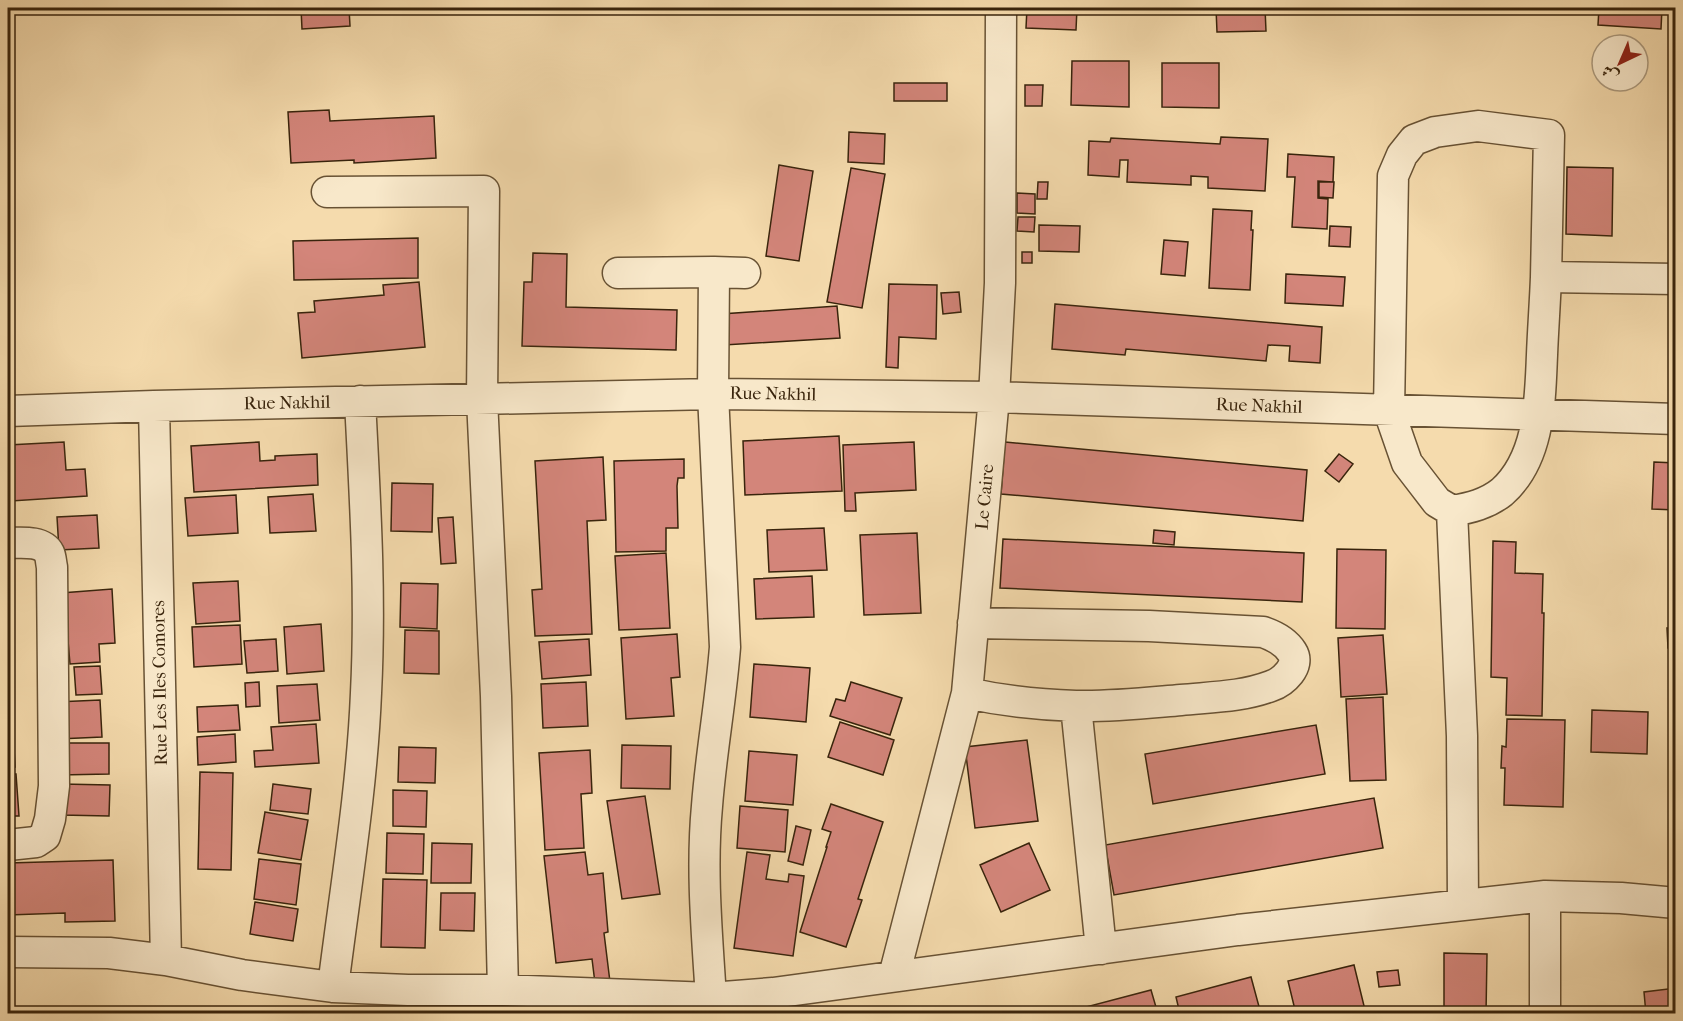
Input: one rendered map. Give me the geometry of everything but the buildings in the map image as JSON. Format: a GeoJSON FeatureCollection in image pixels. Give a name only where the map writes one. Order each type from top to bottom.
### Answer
{"type":"FeatureCollection","features":[{"type":"Feature","properties":{"kind":"street","name":"Le Caire"},"geometry":{"type":"LineString","coordinates":[[894,976],[967,693],[994,397],[1000,283],[1001,8]]}},
{"type":"Feature","properties":{"kind":"street"},"geometry":{"type":"LineString","coordinates":[[1478,126],[1549,135],[1546,278],[1539,415],[1530,449],[1518,474],[1502,491],[1486,503],[1452,511],[1437,502],[1407,462],[1389,411],[1393,176],[1402,155],[1414,140],[1435,132],[1478,126]]}},
{"type":"Feature","properties":{"kind":"street"},"geometry":{"type":"LineString","coordinates":[[327,192],[484,191],[482,399],[496,696],[503,990]]}},
{"type":"Feature","properties":{"kind":"street"},"geometry":{"type":"LineString","coordinates":[[711,998],[705,891],[707,807],[725,647],[713,394],[714,272]]}},
{"type":"Feature","properties":{"kind":"street"},"geometry":{"type":"LineString","coordinates":[[618,273],[745,273]]}},
{"type":"Feature","properties":{"kind":"street"},"geometry":{"type":"LineString","coordinates":[[1546,278],[1676,279]]}},
{"type":"Feature","properties":{"kind":"street","name":"Rue Nakhil"},"geometry":{"type":"LineString","coordinates":[[8,411],[713,394],[994,397],[1676,419]]}},
{"type":"Feature","properties":{"kind":"street"},"geometry":{"type":"LineString","coordinates":[[333,987],[357,797],[366,695],[368,605],[360,401]]}},
{"type":"Feature","properties":{"kind":"street","name":"Rue Les Iles Comores"},"geometry":{"type":"LineString","coordinates":[[154,406],[166,960]]}},
{"type":"Feature","properties":{"kind":"street"},"geometry":{"type":"LineString","coordinates":[[1452,511],[1462,736],[1463,905]]}},
{"type":"Feature","properties":{"kind":"street"},"geometry":{"type":"LineString","coordinates":[[8,543],[27,542],[48,550],[52,567],[54,786],[50,819],[45,836],[36,842],[8,845]]}},
{"type":"Feature","properties":{"kind":"street"},"geometry":{"type":"LineString","coordinates":[[967,693],[1005,701],[1076,706],[1112,706],[1240,695],[1274,686],[1290,672],[1295,661],[1293,654],[1282,641],[1276,636],[1263,632],[1149,626],[973,623]]}},
{"type":"Feature","properties":{"kind":"street"},"geometry":{"type":"LineString","coordinates":[[1076,706],[1101,950]]}},
{"type":"Feature","properties":{"kind":"street"},"geometry":{"type":"LineString","coordinates":[[8,952],[109,953],[333,987],[503,990],[711,998],[773,993],[1238,930],[1545,896],[1630,898],[1676,903]]}},
{"type":"Feature","properties":{"kind":"street"},"geometry":{"type":"LineString","coordinates":[[1545,896],[1545,1014]]}}]}
